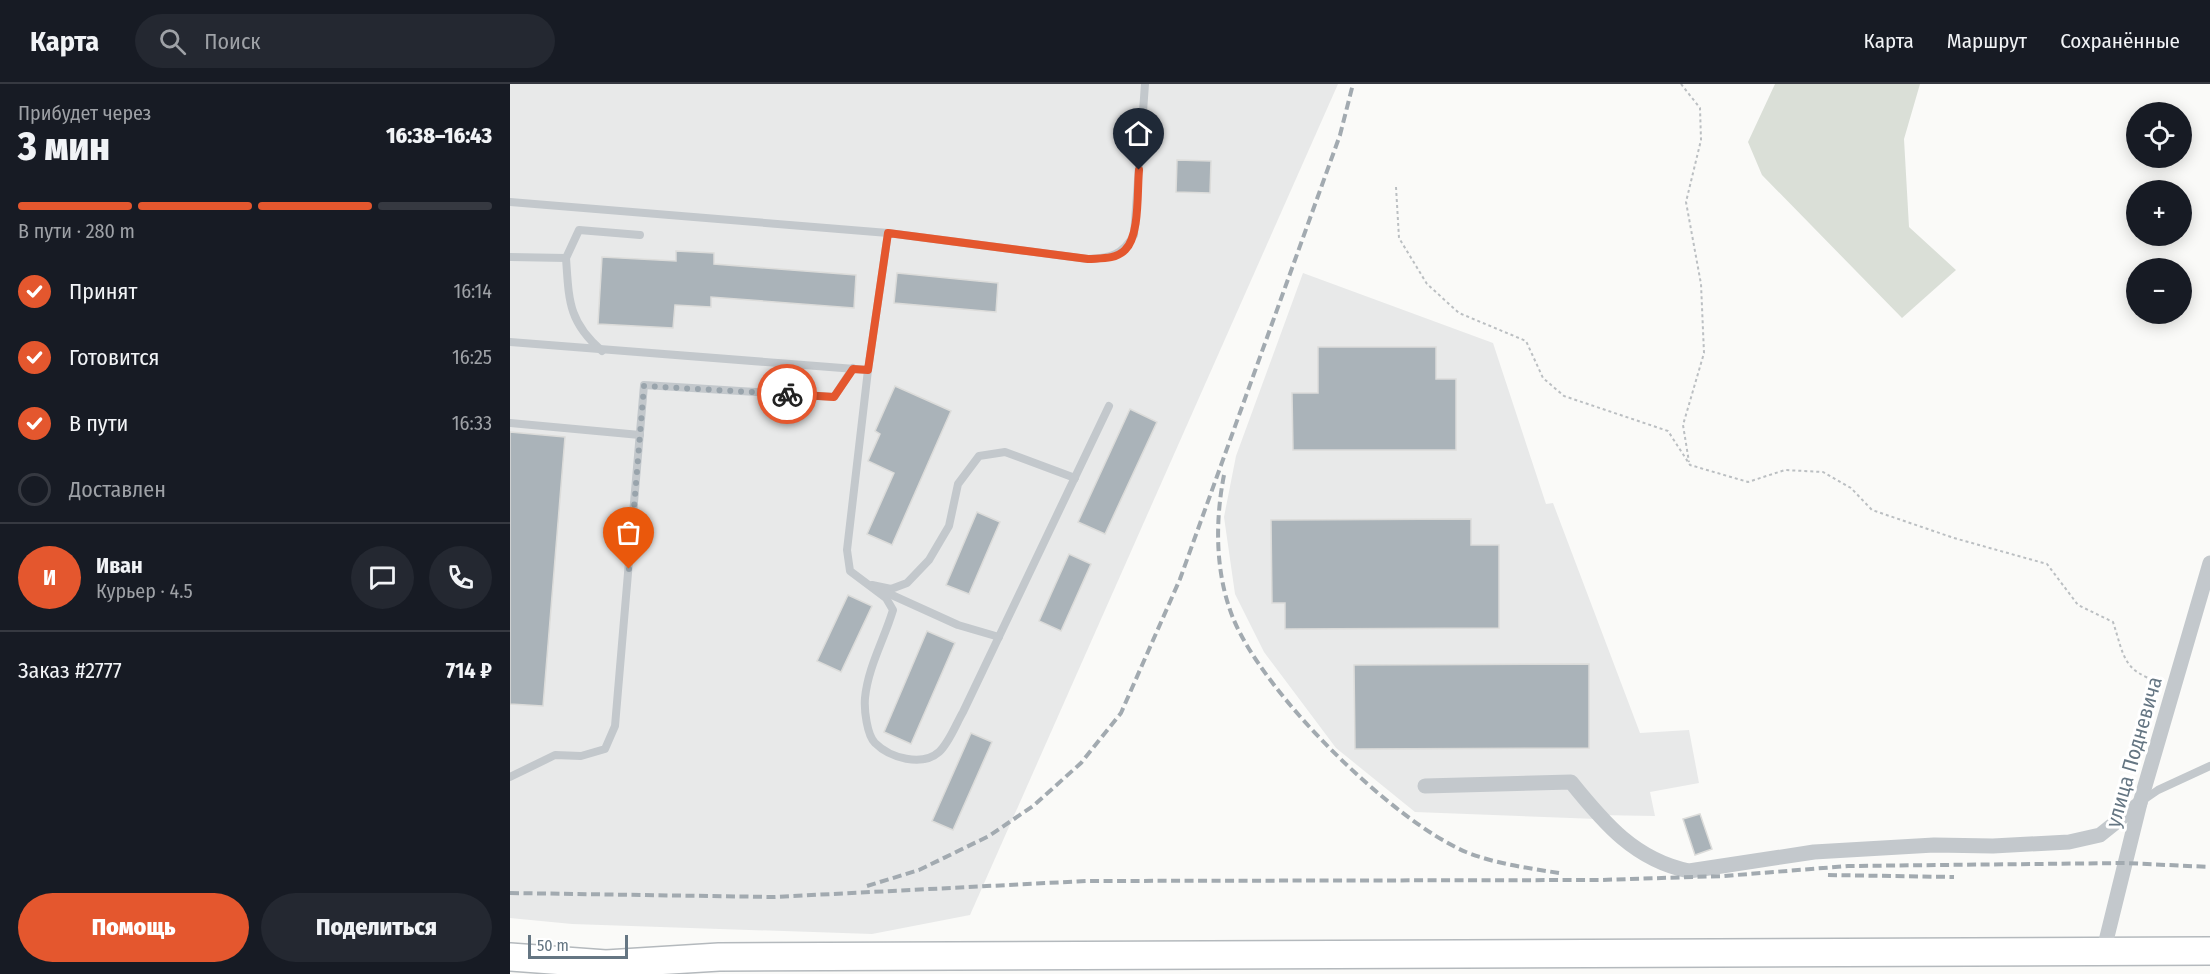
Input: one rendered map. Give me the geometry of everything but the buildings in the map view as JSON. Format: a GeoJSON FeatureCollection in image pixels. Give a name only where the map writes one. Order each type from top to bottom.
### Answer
{"type":"FeatureCollection","features":[{"type":"Feature","properties":{"kind":"highway"},"geometry":{"type":"LineString","coordinates":[[510,957],[606,964],[731,957],[2210,951]]}},
{"type":"Feature","properties":{"kind":"street","name":"улица Подневича"},"geometry":{"type":"LineString","coordinates":[[2103,953],[2140,803],[2174,686],[2207,586],[2210,563]]}},
{"type":"Feature","properties":{"kind":"street"},"geometry":{"type":"LineString","coordinates":[[1425,786],[1571,782],[1599,816],[1637,852],[1672,868],[1689,871],[1814,852],[1934,845],[1993,846],[2069,842],[2100,835],[2140,803]]}},
{"type":"Feature","properties":{"kind":"lane"},"geometry":{"type":"LineString","coordinates":[[510,202],[888,233],[1088,259],[1116,256],[1125,250],[1134,235],[1145,84]]}},
{"type":"Feature","properties":{"kind":"lane"},"geometry":{"type":"LineString","coordinates":[[602,351],[584,335],[573,315],[566,258],[579,230],[640,235]]}},
{"type":"Feature","properties":{"kind":"lane"},"geometry":{"type":"LineString","coordinates":[[888,233],[868,370],[847,550],[850,571],[886,598],[893,610],[872,664],[865,700],[868,725],[874,742],[891,754],[919,761],[939,752],[963,712],[1109,406]]}},
{"type":"Feature","properties":{"kind":"lane"},"geometry":{"type":"LineString","coordinates":[[510,257],[566,258]]}},
{"type":"Feature","properties":{"kind":"lane"},"geometry":{"type":"LineString","coordinates":[[510,342],[868,370]]}},
{"type":"Feature","properties":{"kind":"lane"},"geometry":{"type":"LineString","coordinates":[[510,777],[555,755],[581,756],[605,749],[615,726],[644,386],[834,397],[853,369]]}},
{"type":"Feature","properties":{"kind":"lane"},"geometry":{"type":"LineString","coordinates":[[510,423],[640,435]]}},
{"type":"Feature","properties":{"kind":"lane"},"geometry":{"type":"LineString","coordinates":[[868,584],[891,589],[907,583],[929,560],[949,526],[958,484],[979,456],[1005,452],[1075,478]]}},
{"type":"Feature","properties":{"kind":"lane"},"geometry":{"type":"LineString","coordinates":[[868,584],[958,625],[999,637]]}},
{"type":"Feature","properties":{"kind":"lane"},"geometry":{"type":"LineString","coordinates":[[2140,803],[2158,790],[2210,766]]}},
{"type":"Feature","properties":{"kind":"path"},"geometry":{"type":"LineString","coordinates":[[1681,84],[1700,108],[1701,140],[1686,202],[1701,284],[1704,353],[1683,425],[1690,465]]}},
{"type":"Feature","properties":{"kind":"path"},"geometry":{"type":"LineString","coordinates":[[1396,187],[1399,238],[1427,284],[1459,312],[1526,341],[1543,378],[1564,396],[1668,431],[1690,465],[1748,482],[1785,470],[1823,472],[1851,488],[1872,510],[1954,538],[2048,564],[2078,605],[2113,622],[2126,661],[2140,676],[2174,686]]}},
{"type":"Feature","properties":{"kind":"shaded area"},"geometry":{"type":"Polygon","coordinates":[[[510,84],[1338,84],[970,915],[872,934],[572,924],[510,918],[510,84]]]}},
{"type":"Feature","properties":{"kind":"shaded area"},"geometry":{"type":"Polygon","coordinates":[[[1775,84],[1920,84],[1904,139],[1909,227],[1956,270],[1902,318],[1762,175],[1748,142],[1775,84]]]}},
{"type":"Feature","properties":{"kind":"shaded area"},"geometry":{"type":"Polygon","coordinates":[[[1303,273],[1493,343],[1546,504],[1553,503],[1640,733],[1689,730],[1699,783],[1650,792],[1655,816],[1597,815],[1597,819],[1415,812],[1336,748],[1264,652],[1235,594],[1224,517],[1236,456],[1303,273]]]}},
{"type":"Feature","properties":{"kind":"railway"},"geometry":{"type":"LineString","coordinates":[[867,886],[919,870],[989,836],[1033,806],[1081,763],[1121,713],[1180,579],[1340,135],[1353,84]]}},
{"type":"Feature","properties":{"kind":"railway"},"geometry":{"type":"LineString","coordinates":[[1224,475],[1219,510],[1218,547],[1227,601],[1249,649],[1301,717],[1367,784],[1402,813],[1436,836],[1466,852],[1489,860],[1559,873]]}},
{"type":"Feature","properties":{"kind":"railway"},"geometry":{"type":"LineString","coordinates":[[510,893],[774,897],[1086,881],[1600,880],[1724,876],[1848,866],[2125,863],[2210,867]]}},
{"type":"Feature","properties":{"kind":"railway"},"geometry":{"type":"LineString","coordinates":[[1828,875],[1954,877]]}},
{"type":"Feature","properties":{"kind":"way so far"},"geometry":{"type":"LineString","coordinates":[[629,569],[644,386],[787,394]]}},
{"type":"Feature","properties":{"kind":"route"},"geometry":{"type":"LineString","coordinates":[[787,394],[834,397],[853,369],[868,370],[888,233],[1088,259],[1116,256],[1125,250],[1134,235],[1139,170]]}}]}
